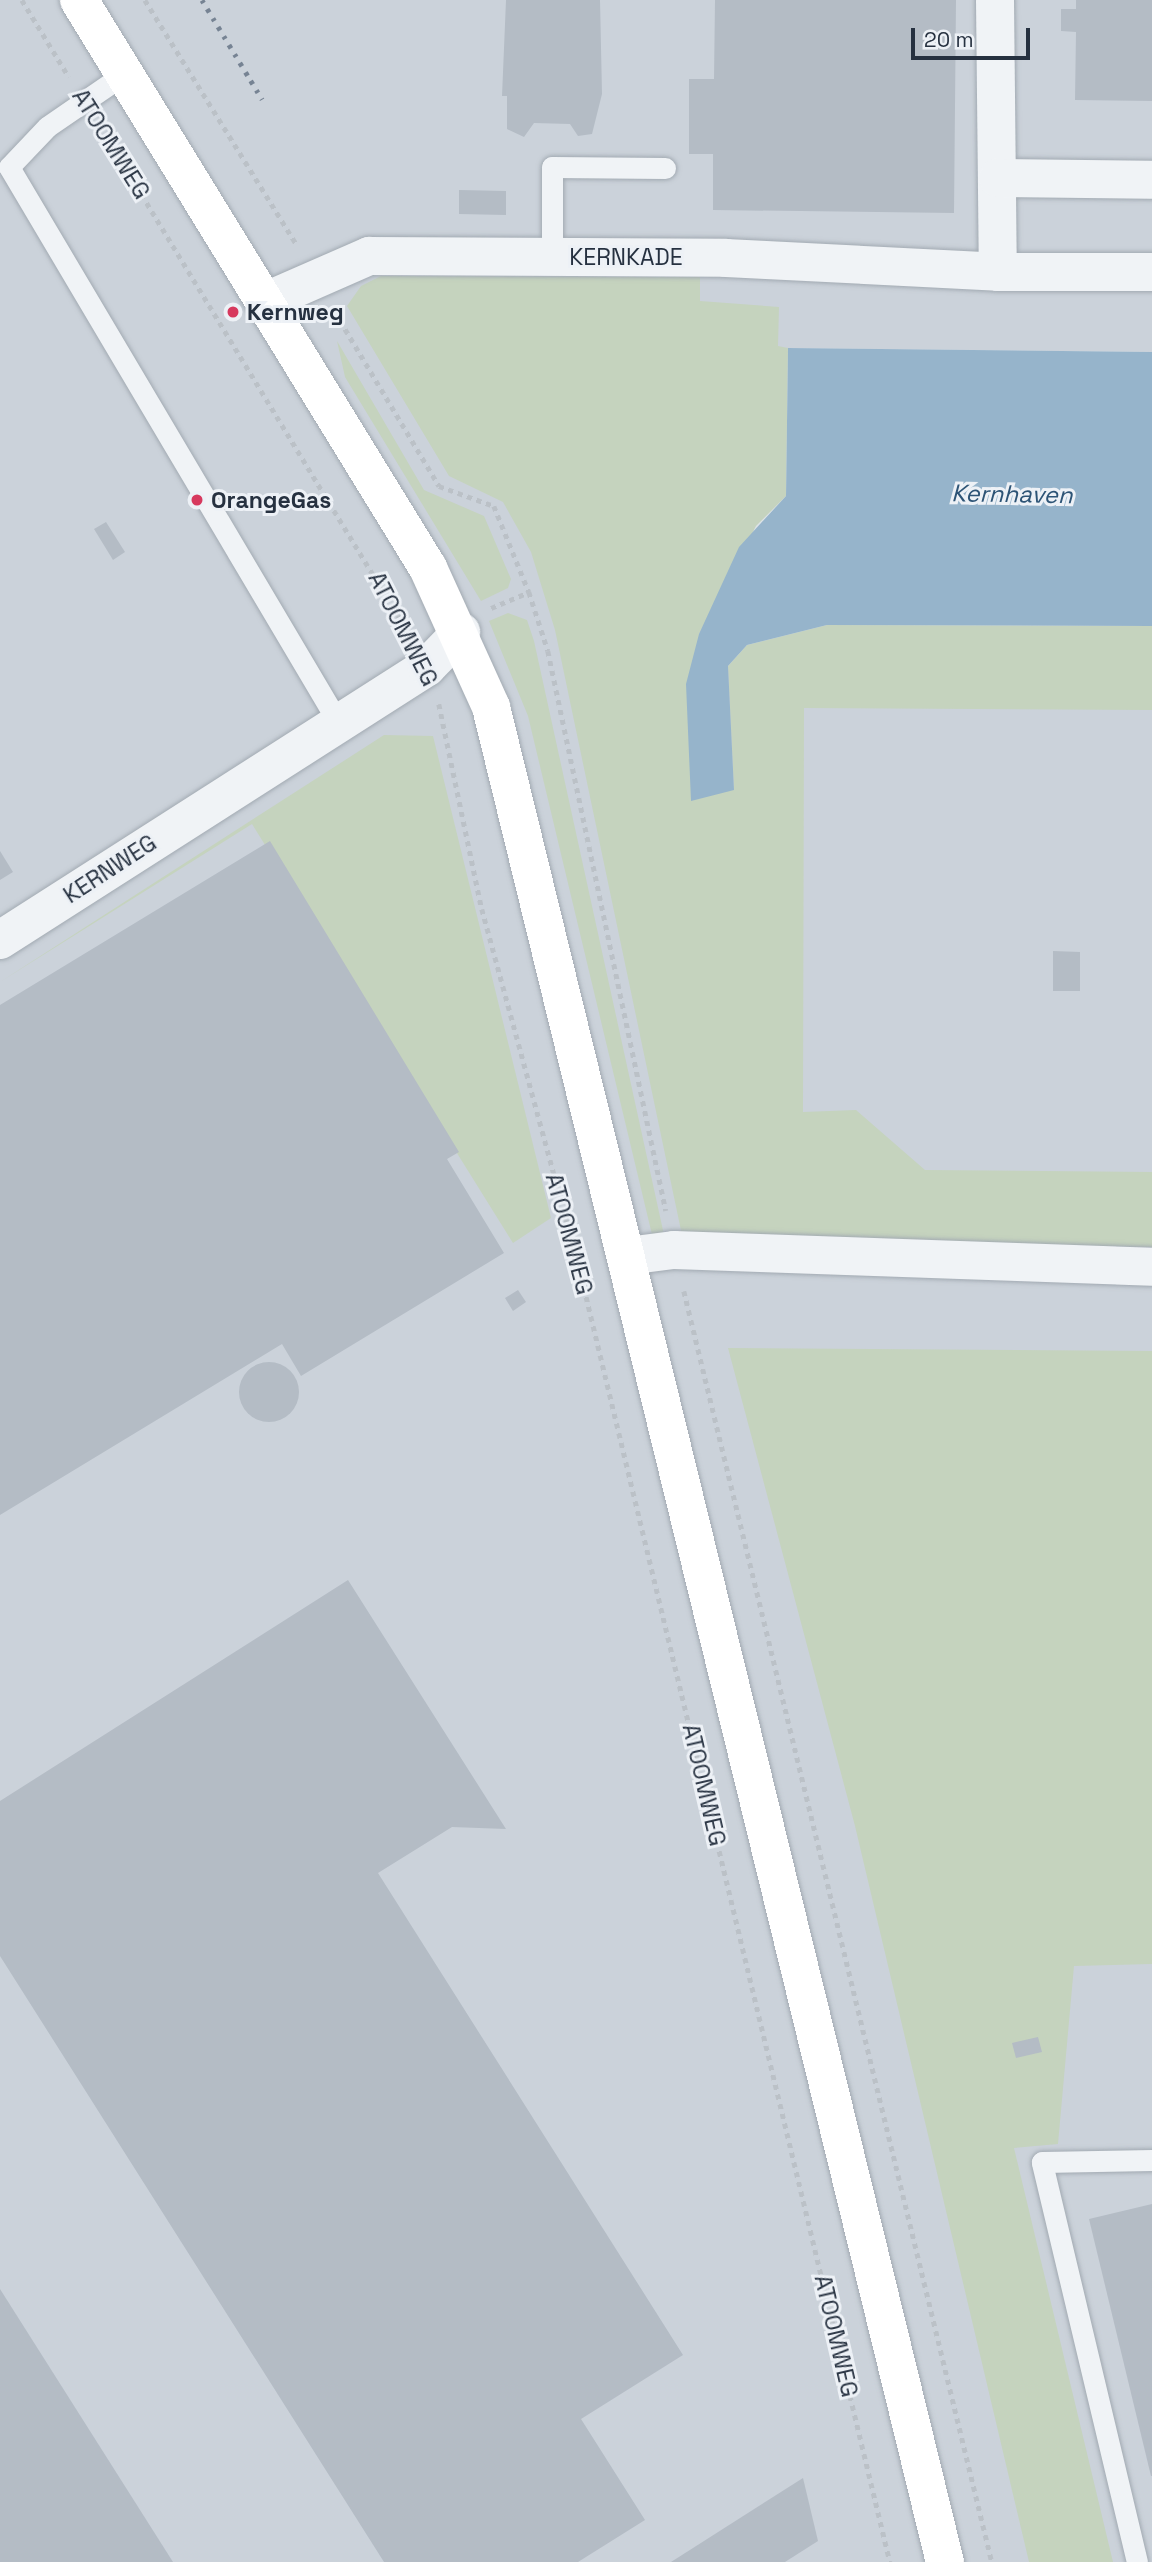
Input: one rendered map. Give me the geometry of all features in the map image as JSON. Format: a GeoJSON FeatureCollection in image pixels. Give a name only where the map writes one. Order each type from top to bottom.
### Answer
{"type":"FeatureCollection","features":[{"type":"Feature","properties":{"kind":"street","name":"ATOOMWEG"},"geometry":{"type":"LineString","coordinates":[[79,0],[264,302],[461,632],[514,783],[626,1256],[945,2562]]}},
{"type":"Feature","properties":{"kind":"street"},"geometry":{"type":"LineString","coordinates":[[995,0],[998,272]]}},
{"type":"Feature","properties":{"kind":"street"},"geometry":{"type":"LineString","coordinates":[[998,178],[1152,180]]}},
{"type":"Feature","properties":{"kind":"street","name":"KERNKADE"},"geometry":{"type":"LineString","coordinates":[[264,302],[334,265],[369,256],[726,258],[998,272],[1152,272]]}},
{"type":"Feature","properties":{"kind":"street","name":"KERNWEG"},"geometry":{"type":"LineString","coordinates":[[0,940],[427,667],[461,632]]}},
{"type":"Feature","properties":{"kind":"street"},"geometry":{"type":"LineString","coordinates":[[626,1256],[674,1250],[1152,1267]]}},
{"type":"Feature","properties":{"kind":"lane"},"geometry":{"type":"LineString","coordinates":[[124,74],[84,101],[9,167],[338,722]]}},
{"type":"Feature","properties":{"kind":"lane"},"geometry":{"type":"LineString","coordinates":[[552,257],[552,167],[664,168]]}},
{"type":"Feature","properties":{"kind":"lane"},"geometry":{"type":"LineString","coordinates":[[1137,2562],[1042,2162],[1152,2160]]}},
{"type":"Feature","properties":{"kind":"path","name":"ATOOMWEG"},"geometry":{"type":"LineString","coordinates":[[22,0],[427,667],[451,740],[482,909],[577,1258],[890,2562]]}},
{"type":"Feature","properties":{"kind":"shaded area"},"geometry":{"type":"Polygon","coordinates":[[[0,0],[1152,0],[1152,352],[788,348],[728,666],[1152,626],[1152,2562],[0,2562],[0,0]]]}},
{"type":"Feature","properties":{"kind":"green space"},"geometry":{"type":"Polygon","coordinates":[[[381,276],[700,277],[700,301],[779,307],[778,346],[788,348],[786,496],[756,526],[699,634],[734,790],[728,666],[747,645],[827,625],[1152,626],[1152,710],[804,708],[803,1112],[856,1110],[925,1170],[1152,1172],[1152,1247],[683,1240],[555,630],[531,552],[503,502],[449,476],[347,306],[361,286],[381,276]]]}},
{"type":"Feature","properties":{"kind":"green space"},"geometry":{"type":"Polygon","coordinates":[[[337,341],[424,490],[484,516],[511,579],[508,588],[481,601],[345,377],[337,341]]]}},
{"type":"Feature","properties":{"kind":"green space"},"geometry":{"type":"Polygon","coordinates":[[[508,613],[527,620],[534,641],[666,1244],[654,1243],[528,716],[489,621],[508,613]]]}},
{"type":"Feature","properties":{"kind":"green space"},"geometry":{"type":"Polygon","coordinates":[[[384,735],[433,736],[551,1218],[513,1243],[252,824],[0,982],[384,735]]]}},
{"type":"Feature","properties":{"kind":"green space"},"geometry":{"type":"Polygon","coordinates":[[[728,1348],[1152,1351],[1152,1964],[1074,1966],[1058,2144],[1014,2148],[1113,2562],[1029,2562],[855,1826],[728,1348]]]}},
{"type":"Feature","properties":{"kind":"water","name":"Kernhaven"},"geometry":{"type":"Polygon","coordinates":[[[788,348],[1152,352],[1152,626],[827,625],[747,645],[728,666],[734,790],[691,801],[686,684],[699,634],[739,547],[786,496],[788,348]]]}},
{"type":"Feature","properties":{"kind":"building"},"geometry":{"type":"Polygon","coordinates":[[[506,0],[600,0],[602,94],[592,134],[578,136],[570,124],[534,123],[524,137],[507,129],[507,96],[502,96],[506,0]]]}},
{"type":"Feature","properties":{"kind":"building"},"geometry":{"type":"Polygon","coordinates":[[[715,0],[956,0],[954,213],[713,210],[713,154],[689,154],[689,79],[714,79],[715,0]]]}},
{"type":"Feature","properties":{"kind":"building"},"geometry":{"type":"Polygon","coordinates":[[[1076,0],[1152,0],[1152,101],[1075,100],[1076,32],[1061,31],[1061,9],[1076,9],[1076,0]]]}},
{"type":"Feature","properties":{"kind":"building"},"geometry":{"type":"Polygon","coordinates":[[[459,190],[506,191],[506,215],[459,214],[459,190]]]}},
{"type":"Feature","properties":{"kind":"building"},"geometry":{"type":"Polygon","coordinates":[[[106,522],[125,552],[113,560],[94,529],[106,522]]]}},
{"type":"Feature","properties":{"kind":"building"},"geometry":{"type":"Polygon","coordinates":[[[270,841],[459,1152],[447,1159],[504,1253],[301,1376],[282,1344],[0,1515],[0,1005],[270,841]]]}},
{"type":"Feature","properties":{"kind":"building"},"geometry":{"type":"Polygon","coordinates":[[[0,851],[13,872],[0,880],[0,851]]]}},
{"type":"Feature","properties":{"kind":"building"},"geometry":{"type":"Polygon","coordinates":[[[1053,951],[1080,952],[1080,991],[1053,991],[1053,951]]]}},
{"type":"Feature","properties":{"kind":"building"},"geometry":{"type":"Polygon","coordinates":[[[518,1290],[526,1302],[513,1311],[505,1298],[518,1290]]]}},
{"type":"Feature","properties":{"kind":"building"},"geometry":{"type":"Polygon","coordinates":[[[269,1362],[286,1367],[294,1375],[299,1392],[294,1409],[286,1417],[269,1422],[252,1417],[244,1409],[239,1392],[244,1375],[252,1367],[269,1362]]]}},
{"type":"Feature","properties":{"kind":"building"},"geometry":{"type":"Polygon","coordinates":[[[348,1580],[506,1829],[452,1827],[378,1873],[683,2355],[581,2419],[645,2520],[578,2562],[384,2562],[0,1956],[0,1801],[348,1580]]]}},
{"type":"Feature","properties":{"kind":"building"},"geometry":{"type":"Polygon","coordinates":[[[1038,2037],[1042,2052],[1016,2058],[1012,2043],[1038,2037]]]}},
{"type":"Feature","properties":{"kind":"building"},"geometry":{"type":"Polygon","coordinates":[[[1152,2204],[1152,2476],[1151,2476],[1089,2219],[1152,2204]]]}},
{"type":"Feature","properties":{"kind":"building"},"geometry":{"type":"Polygon","coordinates":[[[0,2289],[173,2562],[0,2562],[0,2289]]]}},
{"type":"Feature","properties":{"kind":"building"},"geometry":{"type":"Polygon","coordinates":[[[803,2478],[818,2541],[785,2562],[671,2562],[803,2478]]]}},
{"type":"Feature","properties":{"kind":"railway"},"geometry":{"type":"LineString","coordinates":[[202,0],[262,99]]}},
{"type":"Feature","properties":{"kind":"place","name":"Kernweg"},"geometry":{"type":"Point","coordinates":[233,312]}},
{"type":"Feature","properties":{"kind":"place","name":"OrangeGas"},"geometry":{"type":"Point","coordinates":[197,500]}}]}
